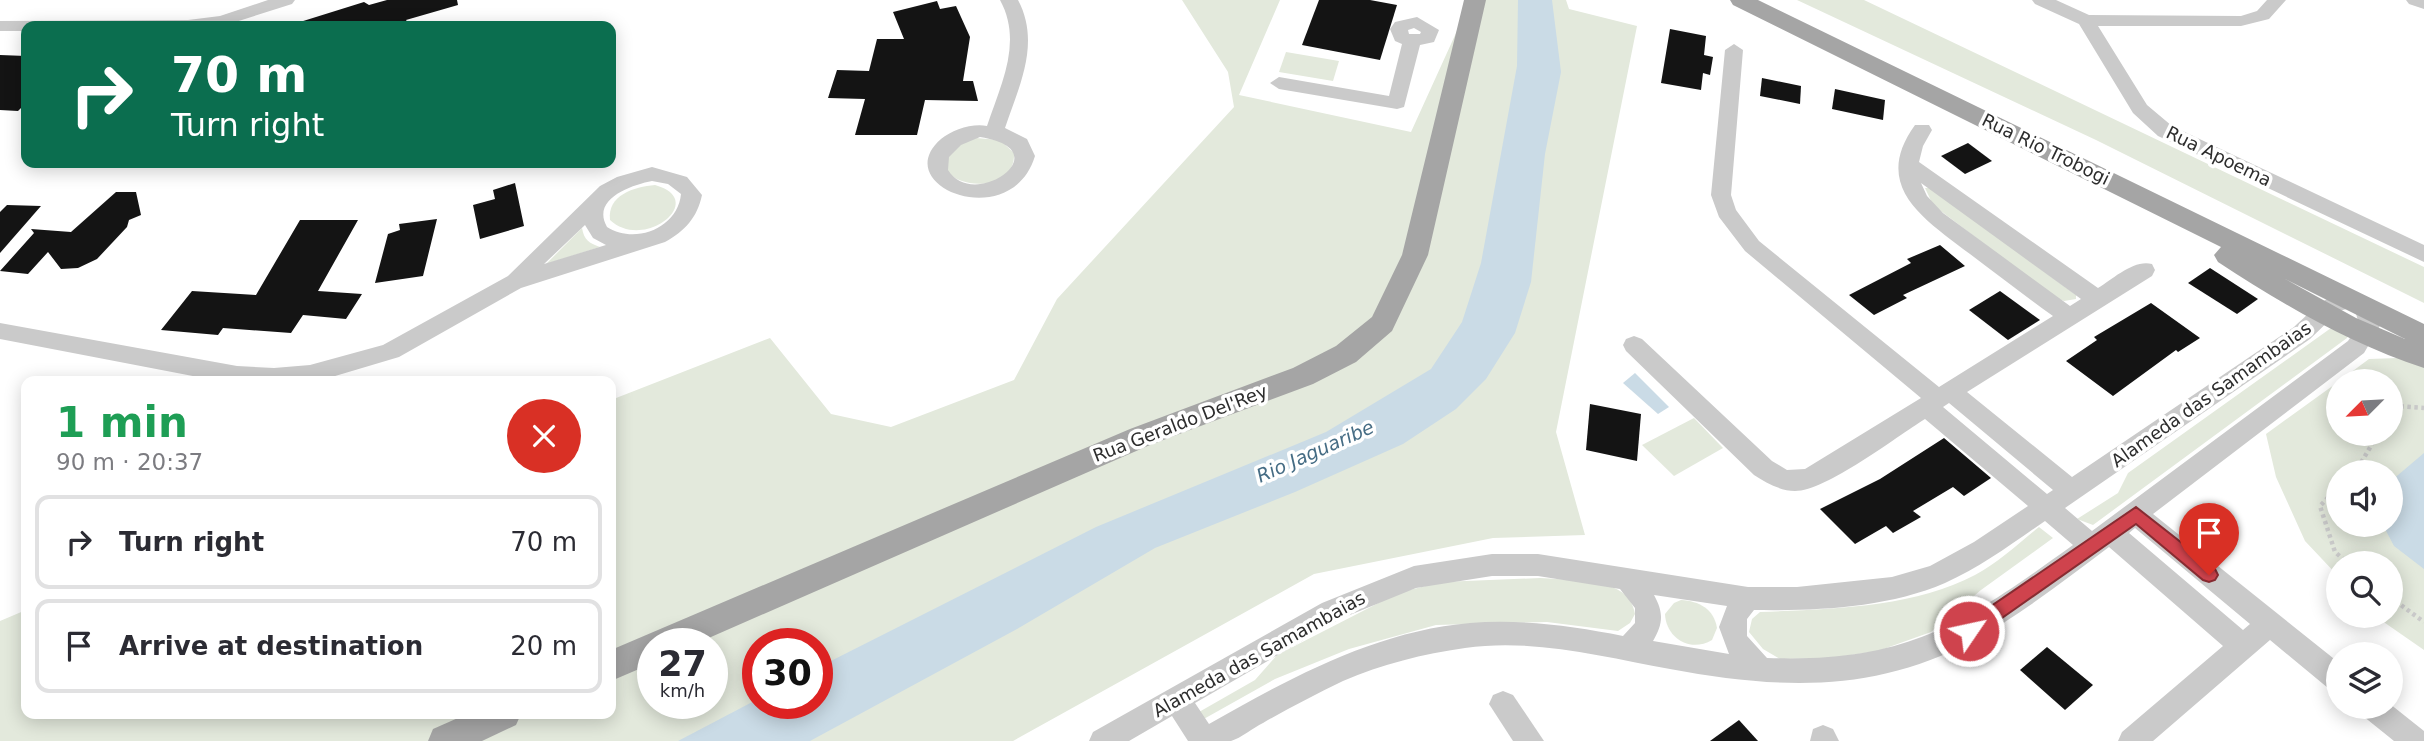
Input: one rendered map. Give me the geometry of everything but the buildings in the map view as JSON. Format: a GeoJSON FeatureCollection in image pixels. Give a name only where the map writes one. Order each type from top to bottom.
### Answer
{"type":"FeatureCollection","features":[{"type":"Feature","properties":{"kind":"main road","name":"Rua Geraldo Del'Rey"},"geometry":{"type":"LineString","coordinates":[[696,628],[1140,437],[1303,376],[1346,355],[1382,324],[1415,255],[1475,0]]}},
{"type":"Feature","properties":{"kind":"main road","name":"Rua Rio Trobogi"},"geometry":{"type":"LineString","coordinates":[[1741,0],[2424,336]]}},
{"type":"Feature","properties":{"kind":"main road"},"geometry":{"type":"LineString","coordinates":[[2119,185],[2291,297],[2365,335],[2424,357]]}},
{"type":"Feature","properties":{"kind":"main road"},"geometry":{"type":"LineString","coordinates":[[616,664],[637,654]]}},
{"type":"Feature","properties":{"kind":"main road"},"geometry":{"type":"LineString","coordinates":[[445,741],[494,719]]}},
{"type":"Feature","properties":{"kind":"street"},"geometry":{"type":"LineString","coordinates":[[231,21],[286,0]]}},
{"type":"Feature","properties":{"kind":"street"},"geometry":{"type":"LineString","coordinates":[[994,132],[1021,40],[1020,22],[1009,0]]}},
{"type":"Feature","properties":{"kind":"street"},"geometry":{"type":"LineString","coordinates":[[2041,0],[2085,20],[2241,21],[2263,15],[2277,0]]}},
{"type":"Feature","properties":{"kind":"street"},"geometry":{"type":"LineString","coordinates":[[2415,0],[2424,4]]}},
{"type":"Feature","properties":{"kind":"street","name":"Rua Apoema"},"geometry":{"type":"LineString","coordinates":[[2085,20],[2140,109],[2165,131],[2424,254]]}},
{"type":"Feature","properties":{"kind":"street"},"geometry":{"type":"LineString","coordinates":[[1279,83],[1397,103],[1410,23]]}},
{"type":"Feature","properties":{"kind":"street"},"geometry":{"type":"LineString","coordinates":[[0,26],[21,26]]}},
{"type":"Feature","properties":{"kind":"street"},"geometry":{"type":"LineString","coordinates":[[1734,50],[1721,195],[1726,212],[1737,230],[1752,246],[1938,399],[2025,452],[2071,490]]}},
{"type":"Feature","properties":{"kind":"street"},"geometry":{"type":"LineString","coordinates":[[1922,130],[1909,150],[1913,188],[1918,200],[1928,211],[2069,316]]}},
{"type":"Feature","properties":{"kind":"street"},"geometry":{"type":"LineString","coordinates":[[1910,165],[2097,299]]}},
{"type":"Feature","properties":{"kind":"street"},"geometry":{"type":"LineString","coordinates":[[286,376],[310,374],[391,351],[513,282],[664,234],[687,216],[692,195],[687,186],[666,175],[645,176],[622,182],[599,199],[513,282]]}},
{"type":"Feature","properties":{"kind":"street"},"geometry":{"type":"LineString","coordinates":[[599,199],[593,212],[594,223],[601,233],[622,241],[649,240]]}},
{"type":"Feature","properties":{"kind":"street"},"geometry":{"type":"LineString","coordinates":[[1634,345],[1763,468],[1788,482],[1801,482],[2144,270]]}},
{"type":"Feature","properties":{"kind":"street","name":"Alameda das Samambaias"},"geometry":{"type":"LineString","coordinates":[[1103,741],[1331,611],[1413,577],[1492,565],[1538,565],[1748,598],[1797,599],[1852,595],[1892,588],[1936,575],[1983,550],[2228,384],[2337,302],[2358,303]]}},
{"type":"Feature","properties":{"kind":"street"},"geometry":{"type":"LineString","coordinates":[[1177,699],[1204,741],[1334,670],[1383,652],[1428,640],[1477,634],[1572,639],[1758,670],[1833,671],[1882,664],[1930,650],[1969,631],[2101,539],[2356,346],[2370,324],[2358,303]]}},
{"type":"Feature","properties":{"kind":"street"},"geometry":{"type":"LineString","coordinates":[[0,331],[208,370],[265,376]]}},
{"type":"Feature","properties":{"kind":"street"},"geometry":{"type":"LineString","coordinates":[[1938,399],[2001,469],[2046,506],[2162,578],[2243,647]]}},
{"type":"Feature","properties":{"kind":"street"},"geometry":{"type":"LineString","coordinates":[[2136,514],[2326,669]]}},
{"type":"Feature","properties":{"kind":"street"},"geometry":{"type":"LineString","coordinates":[[1626,578],[1648,607],[1650,619],[1649,629],[1626,650]]}},
{"type":"Feature","properties":{"kind":"street"},"geometry":{"type":"LineString","coordinates":[[1748,598],[1737,609],[1731,622],[1732,630],[1744,655],[1758,670]]}},
{"type":"Feature","properties":{"kind":"street"},"geometry":{"type":"LineString","coordinates":[[2132,741],[2269,624]]}},
{"type":"Feature","properties":{"kind":"street"},"geometry":{"type":"LineString","coordinates":[[1503,704],[1530,741]]}},
{"type":"Feature","properties":{"kind":"street"},"geometry":{"type":"LineString","coordinates":[[2388,719],[2415,741]]}},
{"type":"Feature","properties":{"kind":"path"},"geometry":{"type":"LineString","coordinates":[[2403,406],[2424,408]]}},
{"type":"Feature","properties":{"kind":"path"},"geometry":{"type":"LineString","coordinates":[[2326,500],[2320,506],[2326,523]]}},
{"type":"Feature","properties":{"kind":"path"},"geometry":{"type":"LineString","coordinates":[[2403,607],[2424,622]]}},
{"type":"Feature","properties":{"kind":"shaded area"},"geometry":{"type":"Polygon","coordinates":[[[1182,0],[1280,0],[1239,95],[1411,132],[1471,0],[1566,0],[1569,9],[1637,26],[1556,432],[1585,535],[1493,538],[1314,574],[1013,741],[0,741],[0,621],[21,612],[21,719],[616,719],[616,398],[770,338],[831,414],[891,427],[1014,380],[1057,299],[1234,107],[1228,72],[1182,0]]]}},
{"type":"Feature","properties":{"kind":"shaded area"},"geometry":{"type":"Polygon","coordinates":[[[1797,0],[1864,0],[2424,267],[2424,303],[2096,140],[1797,0]]]}},
{"type":"Feature","properties":{"kind":"shaded area"},"geometry":{"type":"Polygon","coordinates":[[[1286,52],[1339,61],[1333,81],[1279,72],[1286,52]]]}},
{"type":"Feature","properties":{"kind":"shaded area"},"geometry":{"type":"Polygon","coordinates":[[[976,138],[1000,140],[1014,153],[1013,164],[999,179],[978,184],[966,182],[947,172],[947,155],[954,147],[976,138]]]}},
{"type":"Feature","properties":{"kind":"shaded area"},"geometry":{"type":"Polygon","coordinates":[[[655,185],[670,192],[676,201],[666,220],[639,230],[624,228],[610,220],[610,211],[617,198],[631,190],[655,185]]]}},
{"type":"Feature","properties":{"kind":"shaded area"},"geometry":{"type":"Polygon","coordinates":[[[1925,188],[1930,188],[2076,295],[2076,299],[2064,301],[2054,297],[1933,205],[1925,188]]]}},
{"type":"Feature","properties":{"kind":"shaded area"},"geometry":{"type":"Polygon","coordinates":[[[582,228],[588,241],[600,247],[546,264],[582,228]]]}},
{"type":"Feature","properties":{"kind":"shaded area"},"geometry":{"type":"Polygon","coordinates":[[[2331,328],[2349,334],[2093,525],[2077,519],[2118,493],[2128,473],[2331,328]]]}},
{"type":"Feature","properties":{"kind":"shaded area"},"geometry":{"type":"Polygon","coordinates":[[[2398,358],[2424,367],[2424,650],[2392,628],[2403,628],[2403,551],[2326,551],[2326,563],[2305,541],[2276,477],[2266,434],[2326,390],[2326,446],[2403,446],[2403,369],[2355,369],[2369,359],[2398,358]]]}},
{"type":"Feature","properties":{"kind":"shaded area"},"geometry":{"type":"Polygon","coordinates":[[[1694,418],[1723,448],[1674,476],[1642,445],[1694,418]]]}},
{"type":"Feature","properties":{"kind":"shaded area"},"geometry":{"type":"Polygon","coordinates":[[[2039,527],[2053,538],[1981,590],[1931,632],[1878,651],[1831,658],[1780,659],[1763,649],[1749,632],[1752,619],[1760,612],[1870,605],[1951,586],[1992,565],[2039,527]]]}},
{"type":"Feature","properties":{"kind":"shaded area"},"geometry":{"type":"Polygon","coordinates":[[[1540,578],[1588,581],[1612,587],[1629,599],[1635,614],[1630,623],[1618,631],[1547,622],[1436,625],[1349,649],[1275,679],[1202,720],[1199,712],[1255,680],[1277,655],[1398,593],[1441,582],[1540,578]]]}},
{"type":"Feature","properties":{"kind":"shaded area"},"geometry":{"type":"Polygon","coordinates":[[[1681,600],[1700,604],[1713,616],[1717,628],[1712,640],[1704,644],[1688,644],[1670,630],[1665,614],[1674,603],[1681,600]]]}},
{"type":"Feature","properties":{"kind":"water","name":"Rio Jaguaribe"},"geometry":{"type":"Polygon","coordinates":[[[1518,0],[1552,0],[1561,72],[1545,154],[1531,282],[1515,333],[1486,379],[1456,409],[1403,444],[1295,492],[1155,548],[1017,629],[810,741],[678,741],[720,719],[728,719],[728,715],[742,707],[742,719],[833,719],[833,660],[1096,527],[1326,432],[1431,369],[1462,322],[1481,263],[1517,66],[1518,0]]]}},
{"type":"Feature","properties":{"kind":"water"},"geometry":{"type":"Polygon","coordinates":[[[1635,373],[1669,407],[1658,414],[1623,383],[1635,373]]]}},
{"type":"Feature","properties":{"kind":"water"},"geometry":{"type":"Polygon","coordinates":[[[2424,453],[2424,569],[2394,546],[2389,537],[2403,537],[2403,471],[2424,453]]]}},
{"type":"Feature","properties":{"kind":"route"},"geometry":{"type":"LineString","coordinates":[[1969,631],[2136,514],[2209,575]]}}]}
